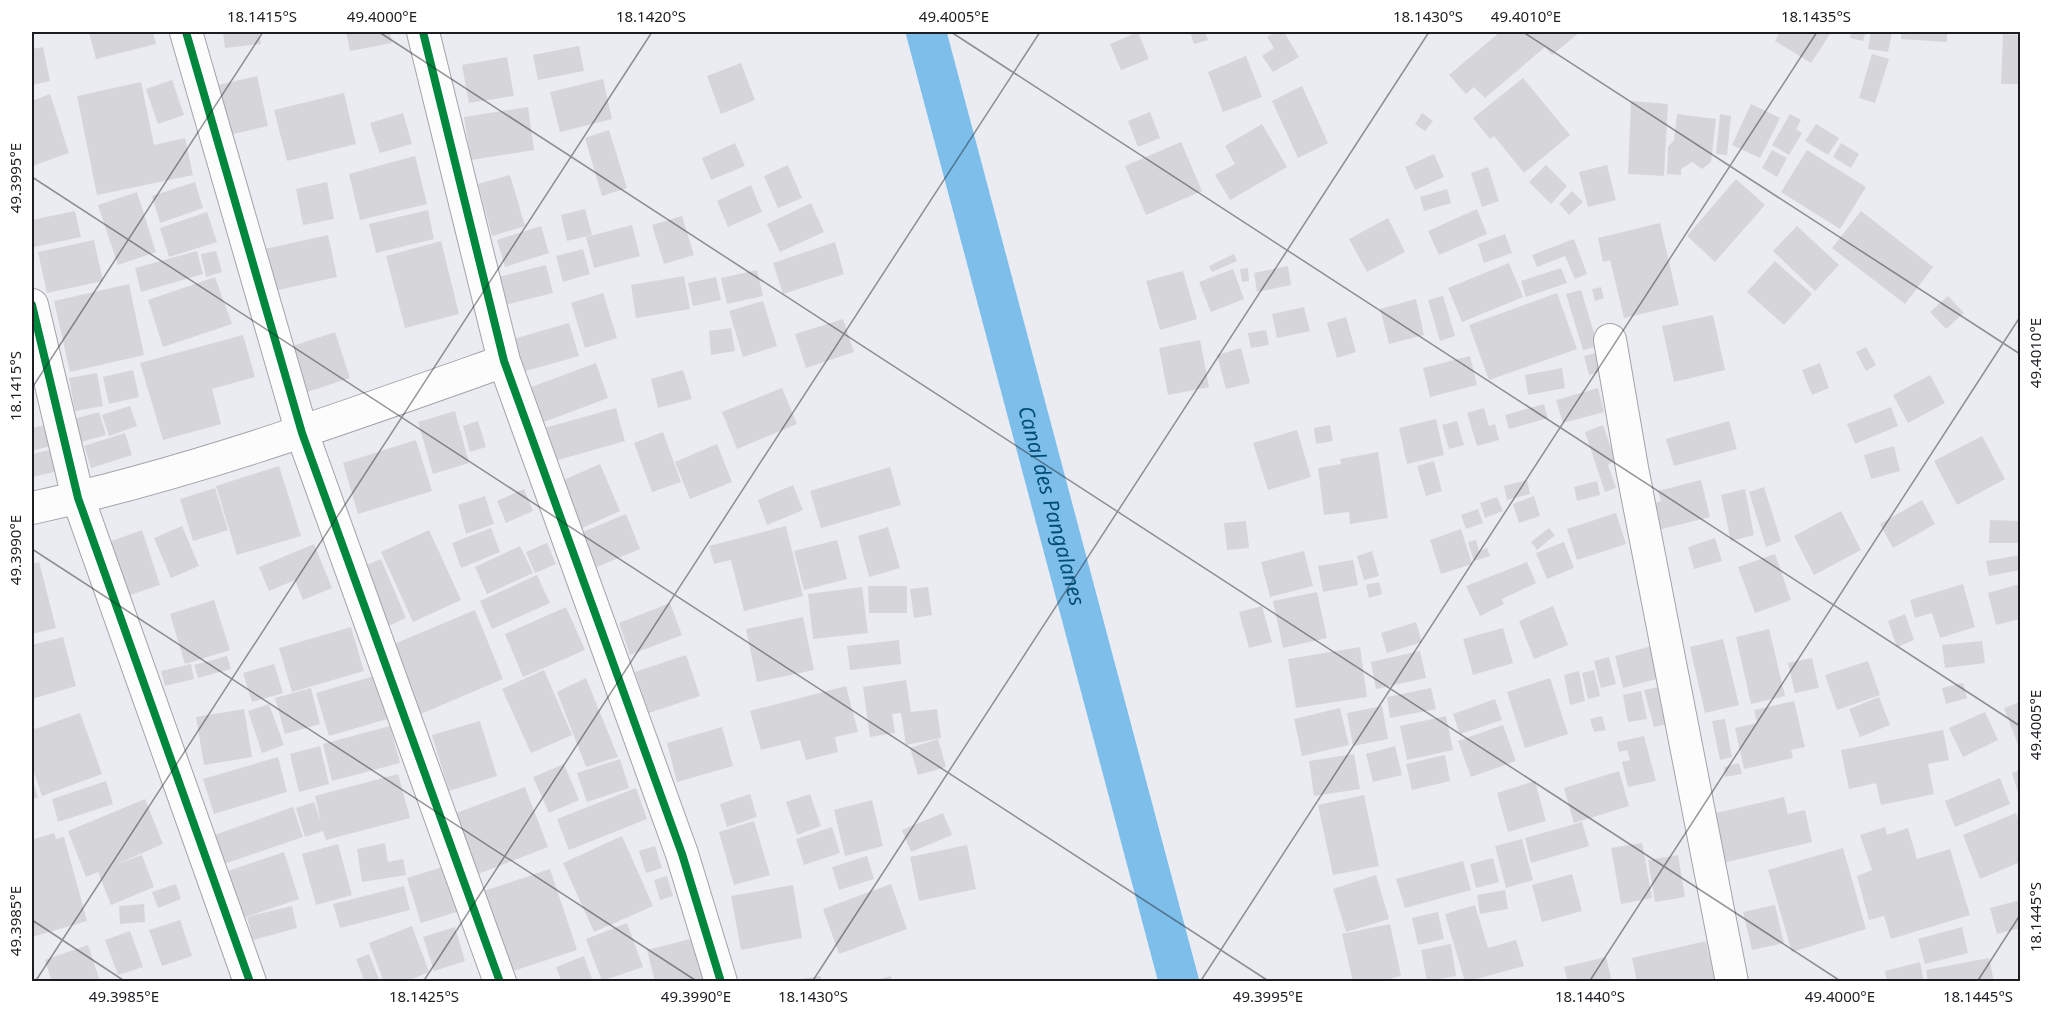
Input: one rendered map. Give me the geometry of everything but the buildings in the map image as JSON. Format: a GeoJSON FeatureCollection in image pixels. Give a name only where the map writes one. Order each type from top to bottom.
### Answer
{"type":"FeatureCollection","features":[{"type":"Feature","properties":{"kind":"street"},"geometry":{"type":"LineString","coordinates":[[186,32],[302,433],[500,981]]}},
{"type":"Feature","properties":{"kind":"street"},"geometry":{"type":"LineString","coordinates":[[423,32],[504,361],[682,854],[721,981]]}},
{"type":"Feature","properties":{"kind":"street"},"geometry":{"type":"LineString","coordinates":[[32,305],[78,498],[250,981]]}},
{"type":"Feature","properties":{"kind":"street"},"geometry":{"type":"LineString","coordinates":[[1610,340],[1632,468],[1732,981]]}},
{"type":"Feature","properties":{"kind":"street"},"geometry":{"type":"LineString","coordinates":[[32,508],[78,498],[302,433],[504,361]]}},
{"type":"Feature","properties":{"kind":"waterway","name":"Canal des Pangalanes"},"geometry":{"type":"LineString","coordinates":[[926,32],[1179,982]]}},
{"type":"Feature","properties":{"kind":"cycle path"},"geometry":{"type":"LineString","coordinates":[[186,32],[302,433],[500,982]]}},
{"type":"Feature","properties":{"kind":"cycle path"},"geometry":{"type":"LineString","coordinates":[[423,32],[504,361],[682,854],[721,982]]}},
{"type":"Feature","properties":{"kind":"cycle path"},"geometry":{"type":"LineString","coordinates":[[32,305],[78,498],[250,982]]}}]}
